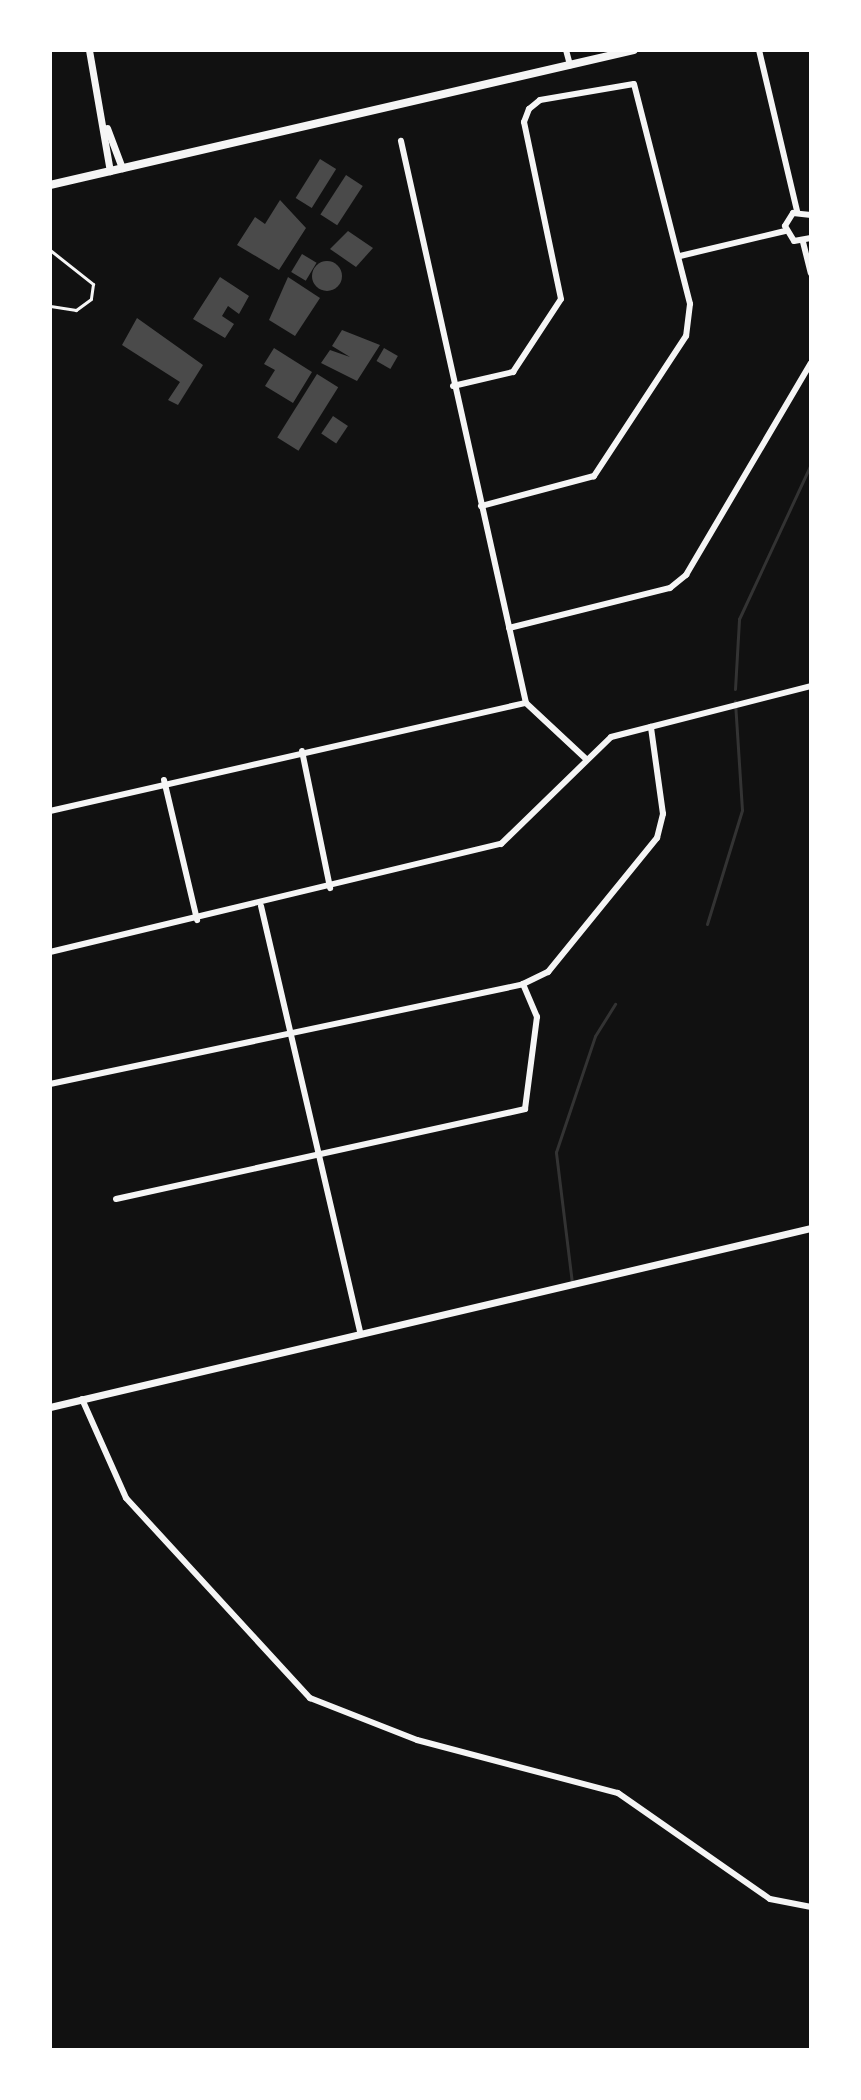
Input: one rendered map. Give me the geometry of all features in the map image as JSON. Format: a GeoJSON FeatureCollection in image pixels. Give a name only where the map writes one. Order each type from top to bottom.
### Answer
{"type":"FeatureCollection","features":[{"type":"Feature","properties":{"kind":"main road"},"geometry":{"type":"LineString","coordinates":[[50,185],[634,50]]}},
{"type":"Feature","properties":{"kind":"street"},"geometry":{"type":"LineString","coordinates":[[89,50],[107,128],[122,168]]}},
{"type":"Feature","properties":{"kind":"street"},"geometry":{"type":"LineString","coordinates":[[566,50],[570,65]]}},
{"type":"Feature","properties":{"kind":"street"},"geometry":{"type":"LineString","coordinates":[[759,50],[797,211],[785,231]]}},
{"type":"Feature","properties":{"kind":"street"},"geometry":{"type":"LineString","coordinates":[[453,386],[513,372],[561,299],[524,122],[540,100],[634,84],[692,313],[686,336],[605,465],[585,480],[481,506]]}},
{"type":"Feature","properties":{"kind":"street"},"geometry":{"type":"LineString","coordinates":[[107,128],[110,171]]}},
{"type":"Feature","properties":{"kind":"street"},"geometry":{"type":"LineString","coordinates":[[401,141],[453,386],[526,689],[526,703],[585,758]]}},
{"type":"Feature","properties":{"kind":"street"},"geometry":{"type":"LineString","coordinates":[[797,211],[811,215]]}},
{"type":"Feature","properties":{"kind":"street"},"geometry":{"type":"LineString","coordinates":[[680,256],[785,231],[803,242],[811,273]]}},
{"type":"Feature","properties":{"kind":"street"},"geometry":{"type":"LineString","coordinates":[[803,242],[811,238]]}},
{"type":"Feature","properties":{"kind":"street"},"geometry":{"type":"LineString","coordinates":[[509,628],[670,588],[686,575],[811,363]]}},
{"type":"Feature","properties":{"kind":"street"},"geometry":{"type":"LineString","coordinates":[[50,952],[261,906],[514,836],[585,758],[611,737],[811,686]]}},
{"type":"Feature","properties":{"kind":"street"},"geometry":{"type":"LineString","coordinates":[[50,811],[164,780],[526,703]]}},
{"type":"Feature","properties":{"kind":"street"},"geometry":{"type":"LineString","coordinates":[[50,1084],[291,1030],[523,984],[561,960],[657,838],[663,814],[651,727]]}},
{"type":"Feature","properties":{"kind":"street"},"geometry":{"type":"LineString","coordinates":[[302,751],[330,888]]}},
{"type":"Feature","properties":{"kind":"street"},"geometry":{"type":"LineString","coordinates":[[164,780],[197,920]]}},
{"type":"Feature","properties":{"kind":"street"},"geometry":{"type":"LineString","coordinates":[[261,906],[360,1333]]}},
{"type":"Feature","properties":{"kind":"street"},"geometry":{"type":"LineString","coordinates":[[116,1199],[529,1106],[537,1017],[523,984]]}},
{"type":"Feature","properties":{"kind":"street"},"geometry":{"type":"LineString","coordinates":[[50,1407],[811,1228]]}},
{"type":"Feature","properties":{"kind":"street"},"geometry":{"type":"LineString","coordinates":[[82,1399],[126,1498],[310,1698],[417,1740],[618,1793],[770,1899],[811,1907]]}},
{"type":"Feature","properties":{"kind":"lane"},"geometry":{"type":"LineString","coordinates":[[50,250],[93,284],[91,299],[76,310],[50,306]]}},
{"type":"Feature","properties":{"kind":"building"},"geometry":{"type":"Polygon","coordinates":[[[320,159],[336,169],[312,208],[296,198],[320,159]]]}},
{"type":"Feature","properties":{"kind":"building"},"geometry":{"type":"Polygon","coordinates":[[[346,175],[363,186],[337,225],[320,214],[346,175]]]}},
{"type":"Feature","properties":{"kind":"building"},"geometry":{"type":"Polygon","coordinates":[[[280,200],[306,228],[279,270],[237,245],[255,217],[265,224],[280,200]]]}},
{"type":"Feature","properties":{"kind":"building"},"geometry":{"type":"Polygon","coordinates":[[[348,231],[373,248],[356,267],[330,249],[348,231]]]}},
{"type":"Feature","properties":{"kind":"building"},"geometry":{"type":"Polygon","coordinates":[[[302,254],[317,263],[306,281],[291,272],[302,254]]]}},
{"type":"Feature","properties":{"kind":"building"},"geometry":{"type":"Polygon","coordinates":[[[327,261],[337,266],[342,276],[337,286],[327,291],[317,286],[312,276],[317,266],[327,261]]]}},
{"type":"Feature","properties":{"kind":"building"},"geometry":{"type":"Polygon","coordinates":[[[220,277],[249,296],[239,314],[228,306],[222,316],[234,324],[225,338],[193,319],[220,277]]]}},
{"type":"Feature","properties":{"kind":"building"},"geometry":{"type":"Polygon","coordinates":[[[288,277],[320,298],[295,336],[269,320],[288,277]]]}},
{"type":"Feature","properties":{"kind":"building"},"geometry":{"type":"Polygon","coordinates":[[[137,318],[203,365],[178,405],[168,400],[180,382],[122,345],[137,318]]]}},
{"type":"Feature","properties":{"kind":"building"},"geometry":{"type":"Polygon","coordinates":[[[342,330],[380,345],[357,381],[321,363],[330,350],[350,357],[332,346],[342,330]]]}},
{"type":"Feature","properties":{"kind":"building"},"geometry":{"type":"Polygon","coordinates":[[[274,348],[312,372],[293,403],[265,386],[275,370],[264,364],[274,348]]]}},
{"type":"Feature","properties":{"kind":"building"},"geometry":{"type":"Polygon","coordinates":[[[384,348],[398,356],[390,369],[376,361],[384,348]]]}},
{"type":"Feature","properties":{"kind":"building"},"geometry":{"type":"Polygon","coordinates":[[[317,374],[338,387],[298,451],[277,438],[317,374]]]}},
{"type":"Feature","properties":{"kind":"building"},"geometry":{"type":"Polygon","coordinates":[[[333,416],[348,426],[336,443],[321,433],[333,416]]]}},
{"type":"Feature","properties":{"kind":"waterway"},"geometry":{"type":"LineString","coordinates":[[735,689],[739,619],[811,464]]}},
{"type":"Feature","properties":{"kind":"waterway"},"geometry":{"type":"LineString","coordinates":[[707,924],[742,810],[735,701]]}},
{"type":"Feature","properties":{"kind":"waterway"},"geometry":{"type":"LineString","coordinates":[[572,1283],[556,1152],[595,1036],[615,1004]]}}]}
